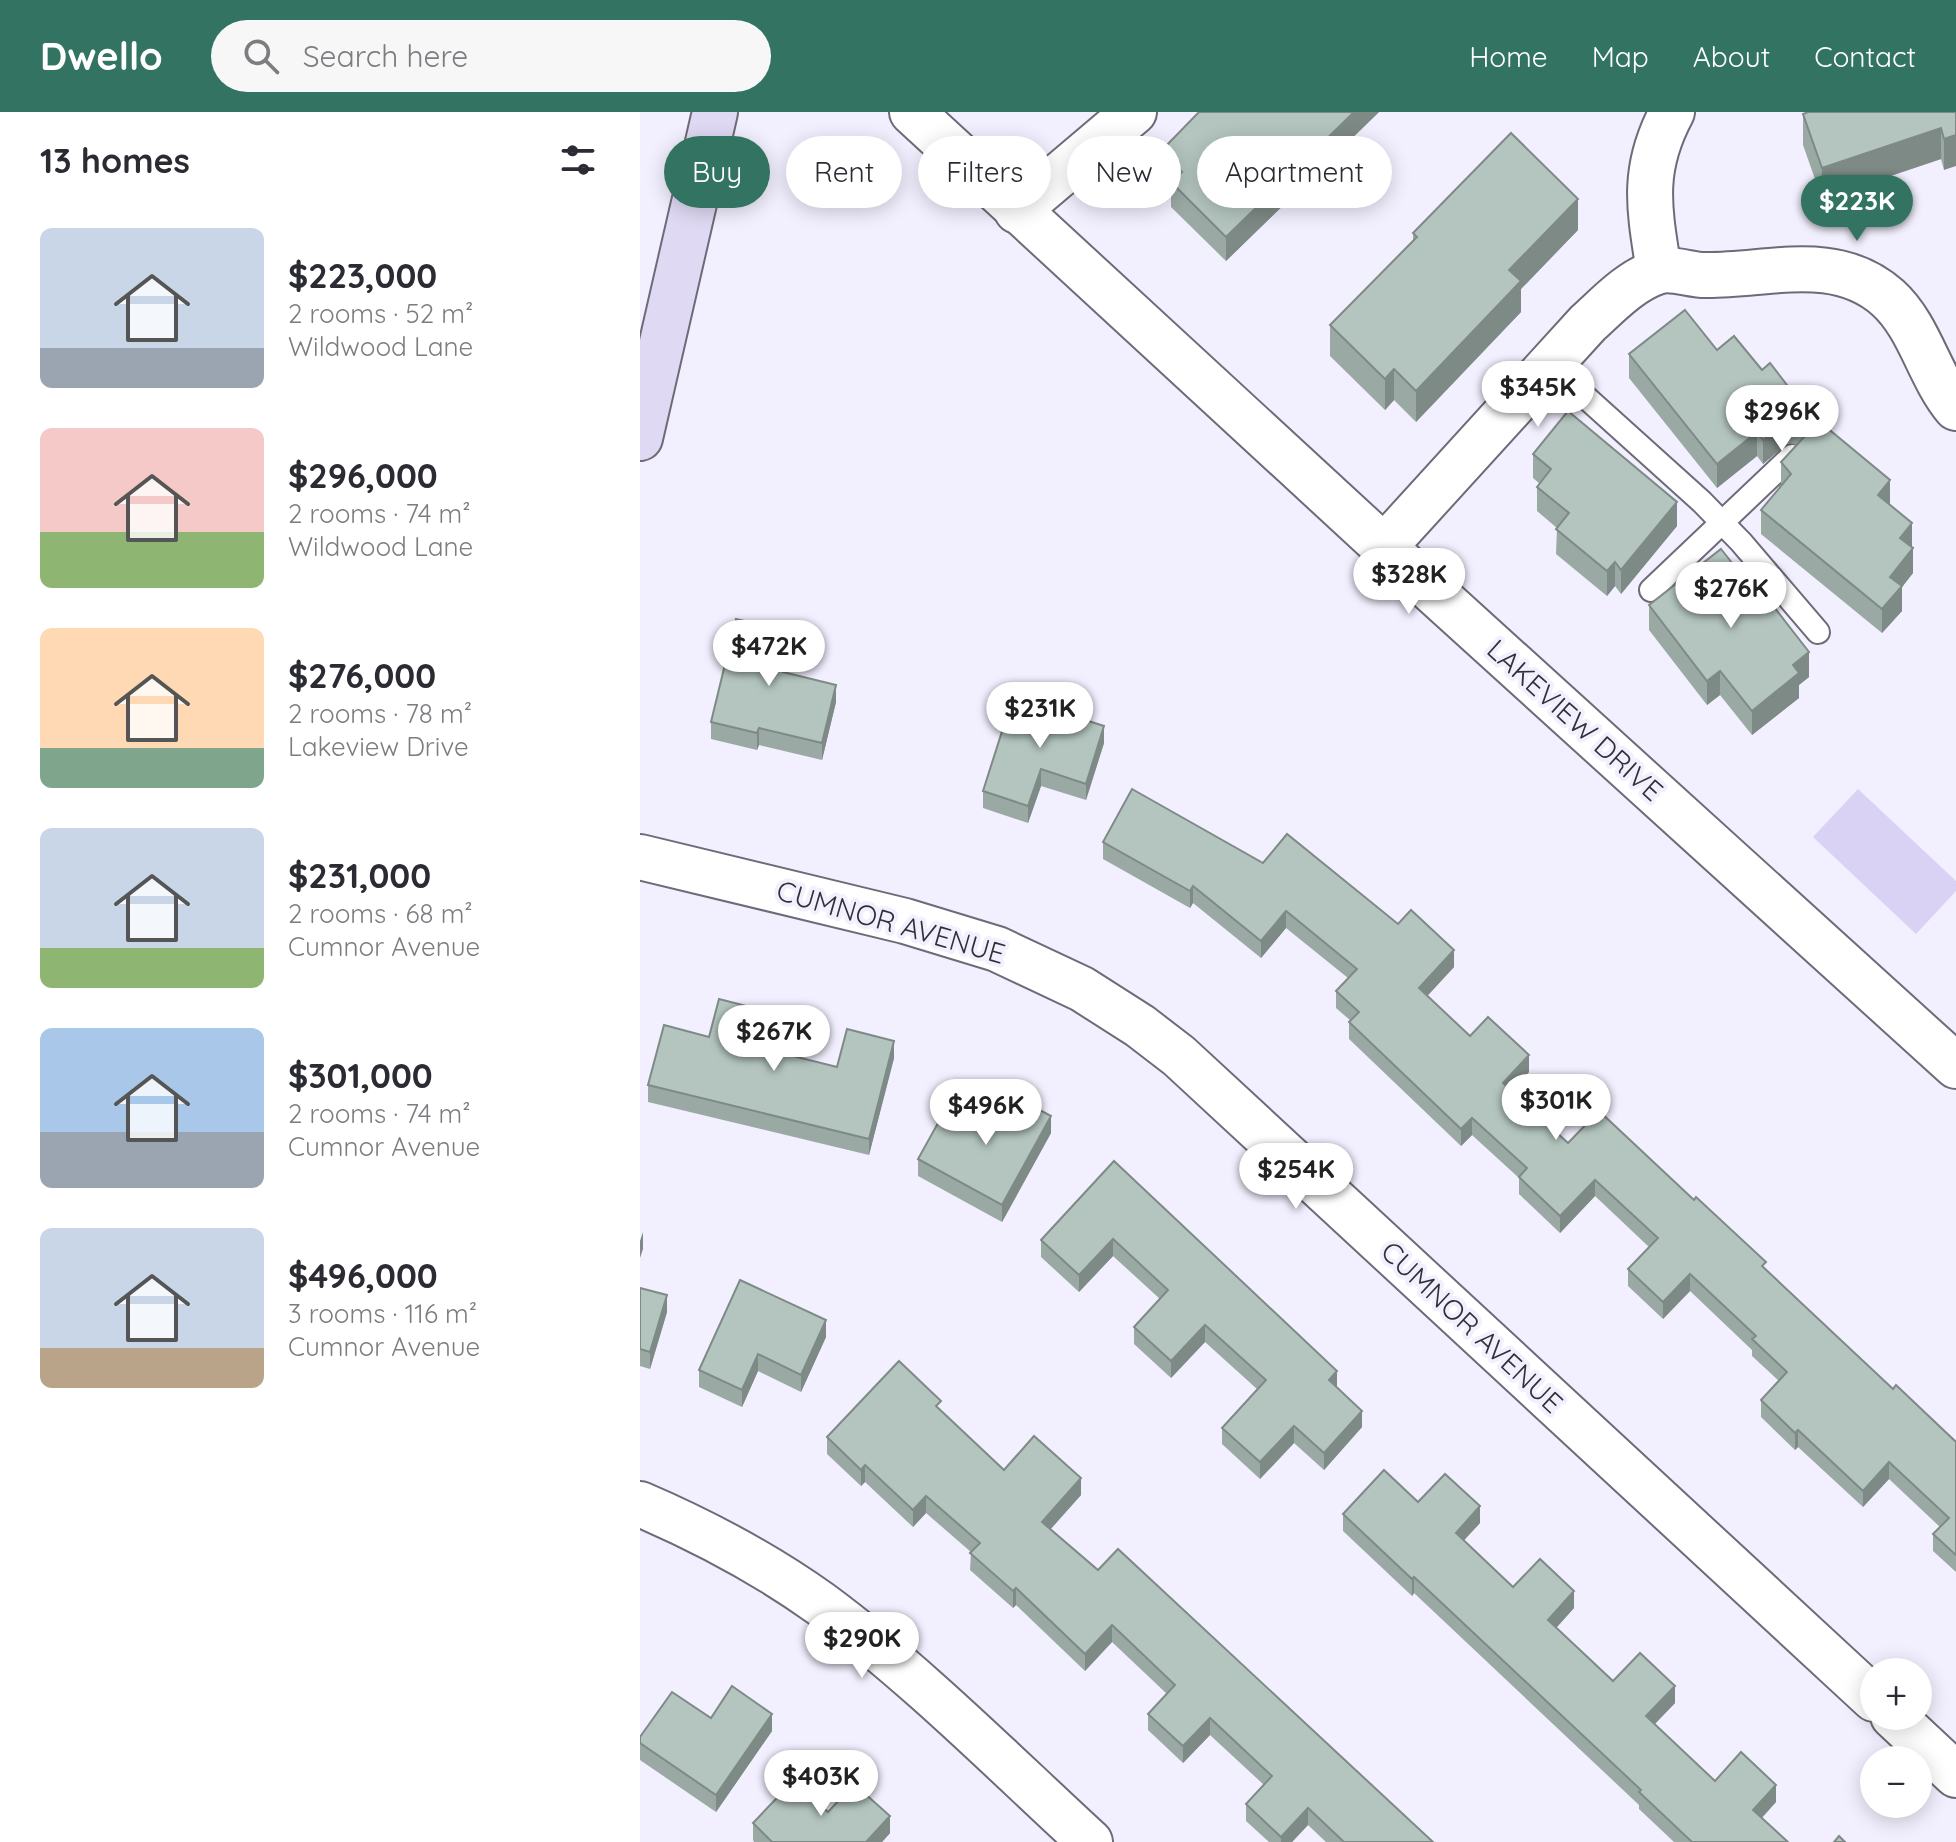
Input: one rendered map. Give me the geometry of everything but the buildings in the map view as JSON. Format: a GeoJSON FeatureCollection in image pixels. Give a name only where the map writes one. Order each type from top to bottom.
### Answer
{"type":"FeatureCollection","features":[{"type":"Feature","properties":{"kind":"main road"},"geometry":{"type":"LineString","coordinates":[[640,438],[715,112]]}},
{"type":"Feature","properties":{"kind":"street","name":"LAKEVIEW DRIVE"},"geometry":{"type":"LineString","coordinates":[[912,112],[1384,547],[1956,1066]]}},
{"type":"Feature","properties":{"kind":"street"},"geometry":{"type":"LineString","coordinates":[[1659,271],[1650,213],[1650,171],[1658,140],[1672,112]]}},
{"type":"Feature","properties":{"kind":"street"},"geometry":{"type":"LineString","coordinates":[[1017,211],[1111,120]]}},
{"type":"Feature","properties":{"kind":"street"},"geometry":{"type":"LineString","coordinates":[[1384,547],[1588,323],[1622,292],[1659,271],[1705,275],[1809,268],[1851,277],[1870,285],[1890,300],[1909,327],[1956,408]]}},
{"type":"Feature","properties":{"kind":"street","name":"CUMNOR AVENUE"},"geometry":{"type":"LineString","coordinates":[[640,857],[905,921],[997,949],[1082,989],[1140,1026],[1191,1067],[1860,1686]]}},
{"type":"Feature","properties":{"kind":"street"},"geometry":{"type":"LineString","coordinates":[[640,1504],[749,1558],[820,1603],[903,1669],[1090,1842]]}},
{"type":"Feature","properties":{"kind":"street"},"geometry":{"type":"LineString","coordinates":[[1908,1730],[1956,1775]]}},
{"type":"Feature","properties":{"kind":"lane"},"geometry":{"type":"LineString","coordinates":[[1550,365],[1722,523],[1818,632]]}},
{"type":"Feature","properties":{"kind":"lane"},"geometry":{"type":"LineString","coordinates":[[1651,590],[1792,456]]}},
{"type":"Feature","properties":{"kind":"shaded area"},"geometry":{"type":"Polygon","coordinates":[[[1858,789],[1956,881],[1956,891],[1916,934],[1813,837],[1858,789]]]}}]}
